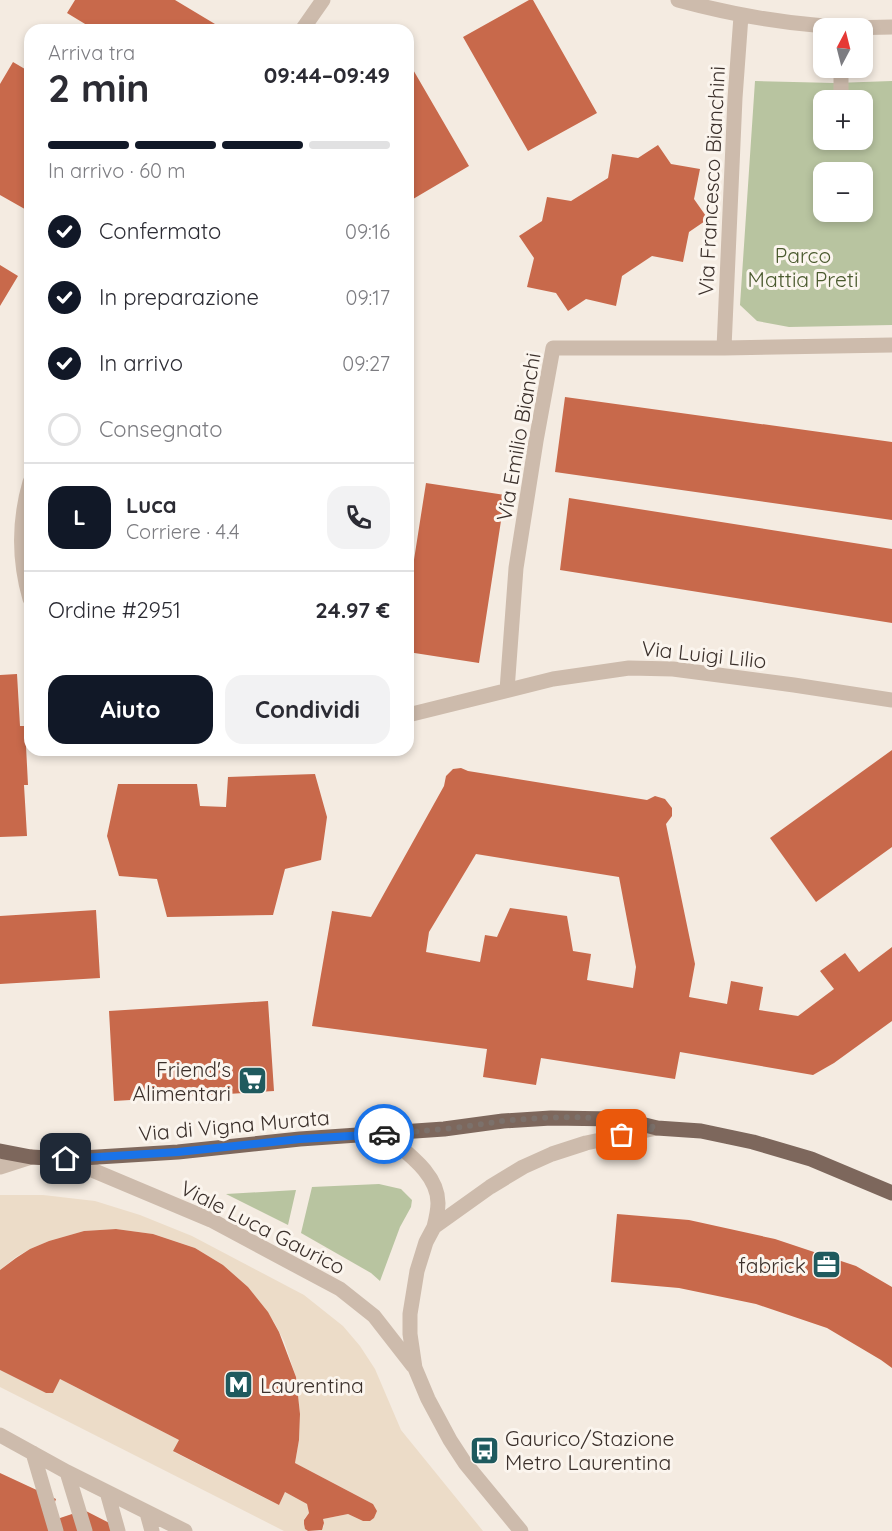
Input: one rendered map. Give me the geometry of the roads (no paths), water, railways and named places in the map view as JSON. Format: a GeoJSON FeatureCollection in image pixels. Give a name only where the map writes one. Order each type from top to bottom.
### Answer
{"type":"FeatureCollection","features":[{"type":"Feature","properties":{"kind":"main road","name":"Via di Vigna Murata"},"geometry":{"type":"LineString","coordinates":[[0,1151],[66,1159],[178,1152],[300,1139],[444,1129],[503,1121],[551,1118],[616,1119],[657,1128],[701,1131],[753,1142],[811,1159],[892,1193]]}},
{"type":"Feature","properties":{"kind":"street"},"geometry":{"type":"LineString","coordinates":[[306,24],[323,0]]}},
{"type":"Feature","properties":{"kind":"street"},"geometry":{"type":"LineString","coordinates":[[678,0],[741,16],[813,25]]}},
{"type":"Feature","properties":{"kind":"street","name":"Via Francesco Bianchini"},"geometry":{"type":"LineString","coordinates":[[724,348],[741,16]]}},
{"type":"Feature","properties":{"kind":"street"},"geometry":{"type":"LineString","coordinates":[[873,27],[892,27]]}},
{"type":"Feature","properties":{"kind":"street","name":"Via Emilio Bianchi"},"geometry":{"type":"LineString","coordinates":[[507,690],[516,568],[553,348],[892,345]]}},
{"type":"Feature","properties":{"kind":"street"},"geometry":{"type":"LineString","coordinates":[[24,514],[22,561],[24,570]]}},
{"type":"Feature","properties":{"kind":"street","name":"Via Luigi Lilio"},"geometry":{"type":"LineString","coordinates":[[414,713],[578,674],[651,667],[892,700]]}},
{"type":"Feature","properties":{"kind":"street"},"geometry":{"type":"LineString","coordinates":[[434,1227],[490,1186],[533,1162],[586,1143],[657,1128]]}},
{"type":"Feature","properties":{"kind":"street","name":"Viale Luca Gaurico"},"geometry":{"type":"LineString","coordinates":[[385,1134],[420,1166],[429,1178],[438,1202],[434,1227],[426,1242],[417,1271],[412,1298],[410,1334],[415,1368],[428,1399],[450,1440],[465,1463],[521,1531]]}},
{"type":"Feature","properties":{"kind":"street"},"geometry":{"type":"LineString","coordinates":[[0,1167],[31,1156]]}},
{"type":"Feature","properties":{"kind":"street","name":"Viale Luca Gaurico"},"geometry":{"type":"LineString","coordinates":[[66,1159],[211,1220],[340,1289],[374,1316],[415,1368]]}},
{"type":"Feature","properties":{"kind":"street"},"geometry":{"type":"LineString","coordinates":[[0,1436],[185,1531]]}},
{"type":"Feature","properties":{"kind":"street"},"geometry":{"type":"LineString","coordinates":[[33,1453],[56,1531]]}},
{"type":"Feature","properties":{"kind":"street"},"geometry":{"type":"LineString","coordinates":[[67,1472],[85,1531]]}},
{"type":"Feature","properties":{"kind":"street"},"geometry":{"type":"LineString","coordinates":[[107,1492],[118,1531]]}},
{"type":"Feature","properties":{"kind":"street"},"geometry":{"type":"LineString","coordinates":[[147,1513],[153,1531]]}},
{"type":"Feature","properties":{"kind":"place","name":"Friend's Alimentari"},"geometry":{"type":"Point","coordinates":[252,1081]}},
{"type":"Feature","properties":{"kind":"place","name":"fabrick"},"geometry":{"type":"Point","coordinates":[827,1265]}},
{"type":"Feature","properties":{"kind":"place","name":"Laurentina"},"geometry":{"type":"Point","coordinates":[239,1385]}},
{"type":"Feature","properties":{"kind":"place","name":"Gaurico/Stazione Metro Laurentina"},"geometry":{"type":"Point","coordinates":[484,1450]}},
{"type":"Feature","properties":{"kind":"park label","name":"Parco Mattia Preti"},"geometry":{"type":"Point","coordinates":[803,267]}}]}
